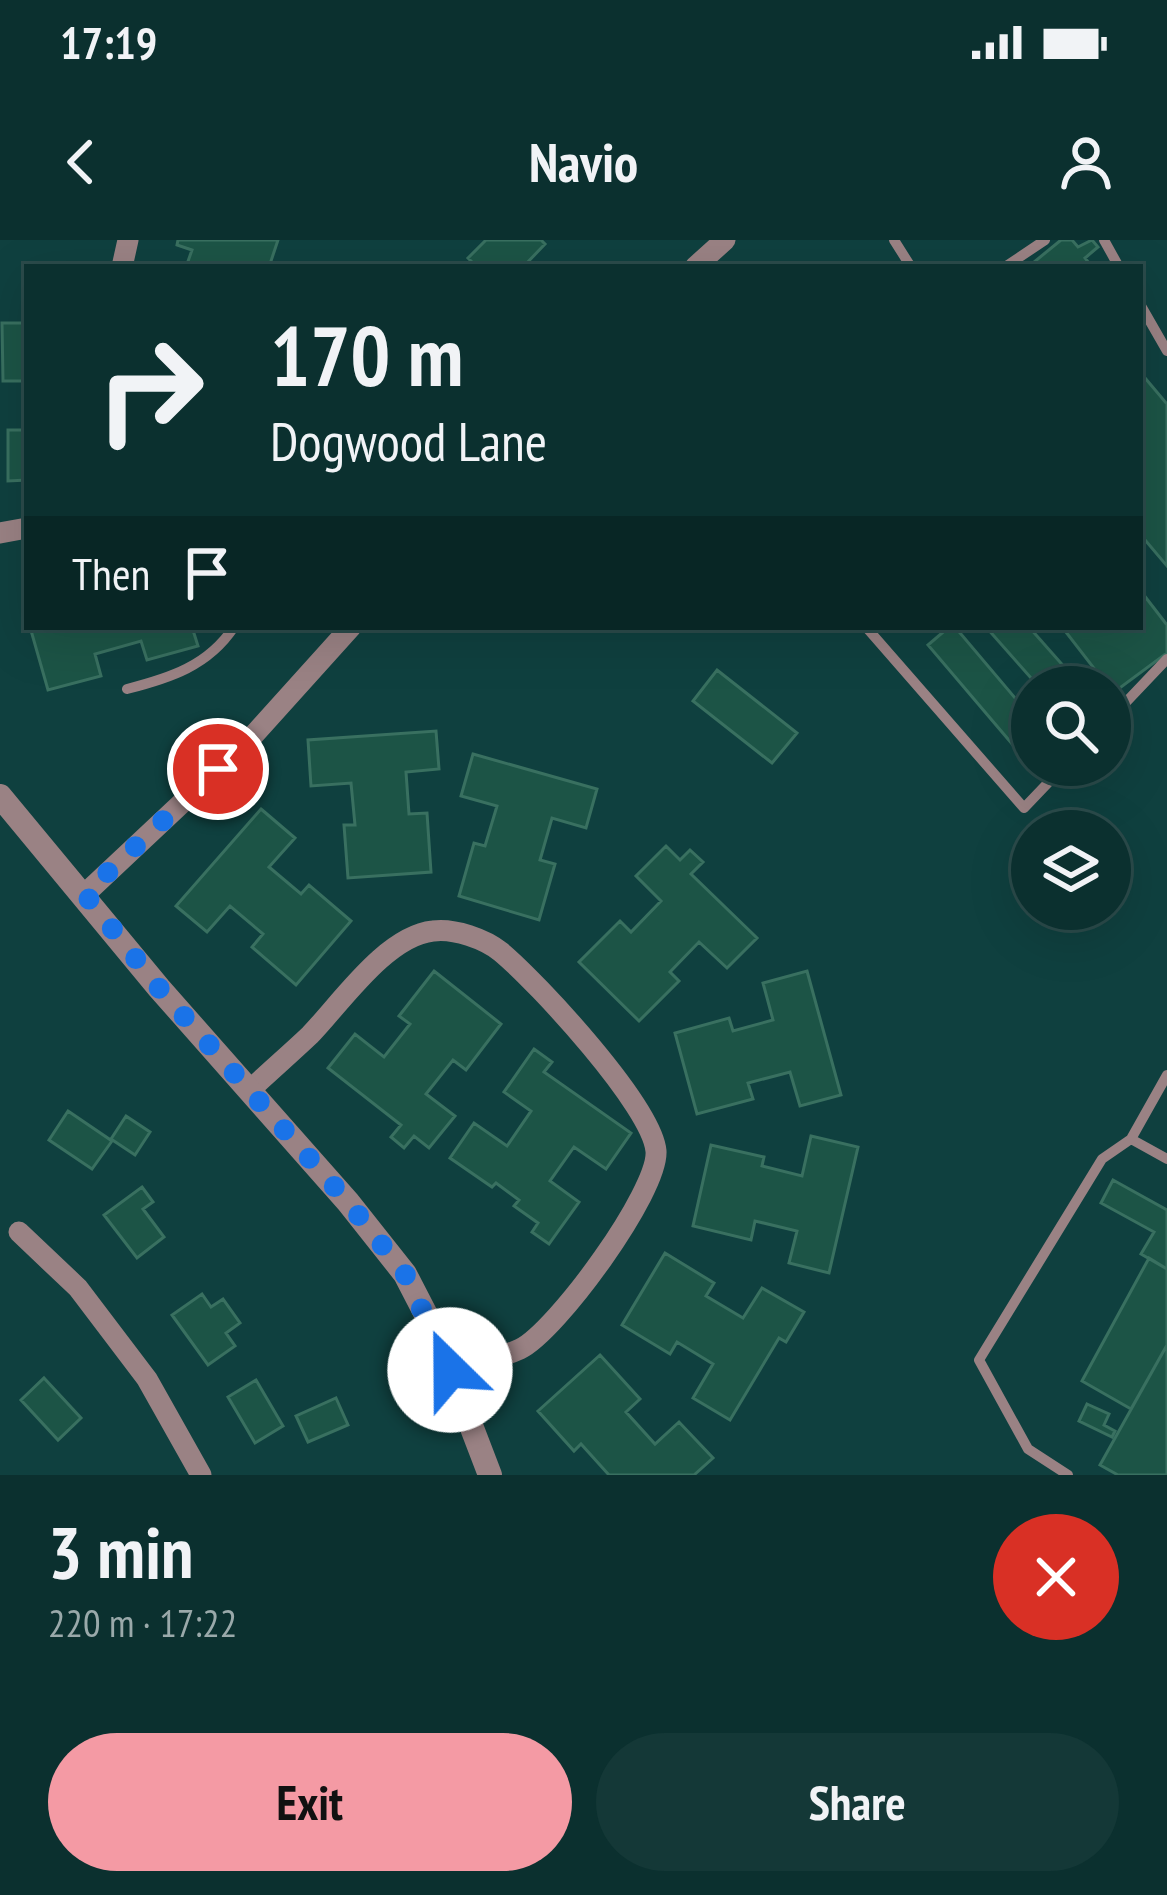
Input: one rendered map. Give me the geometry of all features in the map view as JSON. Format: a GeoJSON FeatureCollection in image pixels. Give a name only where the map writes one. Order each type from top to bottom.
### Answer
{"type":"FeatureCollection","features":[{"type":"Feature","properties":{"kind":"street"},"geometry":{"type":"LineString","coordinates":[[698,264],[725,240]]}},
{"type":"Feature","properties":{"kind":"street"},"geometry":{"type":"LineString","coordinates":[[85,894],[250,738],[348,630]]}},
{"type":"Feature","properties":{"kind":"street"},"geometry":{"type":"LineString","coordinates":[[0,796],[405,1274],[450,1370],[490,1475]]}},
{"type":"Feature","properties":{"kind":"street"},"geometry":{"type":"LineString","coordinates":[[250,1090],[310,1035],[377,962],[401,943],[431,930],[460,933],[498,950],[605,1062],[645,1116],[656,1149],[655,1174],[612,1244],[560,1312],[523,1348],[450,1370]]}},
{"type":"Feature","properties":{"kind":"street"},"geometry":{"type":"LineString","coordinates":[[20,1232],[78,1288],[147,1379],[200,1475]]}},
{"type":"Feature","properties":{"kind":"lane"},"geometry":{"type":"LineString","coordinates":[[1009,264],[1045,240]]}},
{"type":"Feature","properties":{"kind":"lane"},"geometry":{"type":"LineString","coordinates":[[1143,309],[1167,351]]}},
{"type":"Feature","properties":{"kind":"lane"},"geometry":{"type":"LineString","coordinates":[[127,689],[178,676],[222,645],[232,630]]}},
{"type":"Feature","properties":{"kind":"lane"},"geometry":{"type":"LineString","coordinates":[[869,630],[1024,808],[1045,786]]}},
{"type":"Feature","properties":{"kind":"lane"},"geometry":{"type":"LineString","coordinates":[[1131,696],[1167,659]]}},
{"type":"Feature","properties":{"kind":"lane"},"geometry":{"type":"LineString","coordinates":[[1068,1475],[1028,1449],[980,1360],[1102,1159],[1131,1139],[1167,1075]]}},
{"type":"Feature","properties":{"kind":"lane"},"geometry":{"type":"LineString","coordinates":[[1131,1139],[1167,1159]]}},
{"type":"Feature","properties":{"kind":"building"},"geometry":{"type":"Polygon","coordinates":[[[178,240],[278,240],[270,264],[187,264],[192,250],[177,245],[178,240]]]}},
{"type":"Feature","properties":{"kind":"building"},"geometry":{"type":"Polygon","coordinates":[[[486,240],[541,240],[545,244],[526,264],[474,264],[468,258],[486,240]]]}},
{"type":"Feature","properties":{"kind":"building"},"geometry":{"type":"Polygon","coordinates":[[[1061,240],[1072,240],[1078,247],[1092,240],[1098,247],[1085,258],[1090,264],[1032,264],[1061,240]]]}},
{"type":"Feature","properties":{"kind":"building"},"geometry":{"type":"Polygon","coordinates":[[[2,323],[24,323],[24,430],[23,381],[3,381],[2,323]]]}},
{"type":"Feature","properties":{"kind":"building"},"geometry":{"type":"Polygon","coordinates":[[[1143,376],[1167,404],[1167,566],[1143,538],[1143,376]]]}},
{"type":"Feature","properties":{"kind":"building"},"geometry":{"type":"Polygon","coordinates":[[[8,430],[24,430],[24,480],[8,481],[8,430]]]}},
{"type":"Feature","properties":{"kind":"building"},"geometry":{"type":"Polygon","coordinates":[[[1143,594],[1167,625],[1167,653],[1131,680],[1131,666],[1092,666],[1064,630],[1143,630],[1143,594]]]}},
{"type":"Feature","properties":{"kind":"building"},"geometry":{"type":"Polygon","coordinates":[[[31,630],[193,630],[198,646],[147,660],[141,641],[95,654],[101,676],[48,690],[31,630]]]}},
{"type":"Feature","properties":{"kind":"building"},"geometry":{"type":"Polygon","coordinates":[[[946,630],[958,630],[1011,693],[1011,743],[928,645],[946,630]]]}},
{"type":"Feature","properties":{"kind":"building"},"geometry":{"type":"Polygon","coordinates":[[[989,630],[1032,630],[1063,666],[1020,666],[989,630]]]}},
{"type":"Feature","properties":{"kind":"building"},"geometry":{"type":"Polygon","coordinates":[[[717,670],[797,733],[772,763],[693,701],[717,670]]]}},
{"type":"Feature","properties":{"kind":"building"},"geometry":{"type":"Polygon","coordinates":[[[436,731],[439,769],[406,772],[409,814],[427,813],[431,872],[348,878],[344,825],[355,825],[351,783],[311,786],[308,740],[436,731]]]}},
{"type":"Feature","properties":{"kind":"building"},"geometry":{"type":"Polygon","coordinates":[[[473,754],[597,789],[586,828],[552,818],[540,860],[555,864],[539,920],[459,896],[474,843],[485,846],[497,806],[461,796],[473,754]]]}},
{"type":"Feature","properties":{"kind":"building"},"geometry":{"type":"Polygon","coordinates":[[[261,809],[295,838],[269,867],[301,894],[309,885],[351,921],[296,985],[252,947],[263,934],[230,906],[207,932],[176,906],[261,809]]]}},
{"type":"Feature","properties":{"kind":"building"},"geometry":{"type":"Polygon","coordinates":[[[666,846],[680,860],[690,850],[703,862],[691,874],[757,938],[727,968],[699,942],[670,972],[679,981],[639,1021],[579,962],[620,921],[631,932],[661,901],[636,876],[666,846]]]}},
{"type":"Feature","properties":{"kind":"building"},"geometry":{"type":"Polygon","coordinates":[[[434,971],[501,1024],[466,1070],[453,1060],[426,1094],[455,1116],[429,1148],[414,1136],[404,1148],[391,1137],[401,1125],[328,1068],[355,1034],[384,1057],[410,1024],[399,1016],[434,971]]]}},
{"type":"Feature","properties":{"kind":"building"},"geometry":{"type":"Polygon","coordinates":[[[807,971],[841,1095],[800,1106],[790,1072],[748,1083],[753,1099],[697,1114],[675,1033],[729,1018],[733,1031],[773,1020],[763,983],[807,971]]]}},
{"type":"Feature","properties":{"kind":"building"},"geometry":{"type":"Polygon","coordinates":[[[534,1049],[552,1062],[544,1072],[631,1133],[606,1169],[574,1147],[550,1181],[579,1202],[549,1244],[532,1232],[538,1223],[514,1206],[519,1200],[450,1158],[474,1123],[507,1146],[531,1111],[504,1092],[534,1049]]]}},
{"type":"Feature","properties":{"kind":"building"},"geometry":{"type":"Polygon","coordinates":[[[68,1111],[112,1141],[92,1169],[49,1140],[68,1111]]]}},
{"type":"Feature","properties":{"kind":"building"},"geometry":{"type":"Polygon","coordinates":[[[126,1116],[150,1132],[135,1155],[111,1139],[126,1116]]]}},
{"type":"Feature","properties":{"kind":"building"},"geometry":{"type":"Polygon","coordinates":[[[811,1136],[858,1147],[829,1273],[789,1263],[797,1231],[755,1221],[751,1240],[693,1226],[711,1145],[764,1157],[762,1166],[802,1176],[811,1136]]]}},
{"type":"Feature","properties":{"kind":"building"},"geometry":{"type":"Polygon","coordinates":[[[1113,1180],[1167,1210],[1167,1269],[1141,1254],[1154,1232],[1101,1203],[1113,1180]]]}},
{"type":"Feature","properties":{"kind":"building"},"geometry":{"type":"Polygon","coordinates":[[[142,1187],[153,1202],[143,1209],[164,1237],[137,1258],[104,1215],[142,1187]]]}},
{"type":"Feature","properties":{"kind":"building"},"geometry":{"type":"Polygon","coordinates":[[[665,1253],[714,1283],[706,1296],[743,1318],[762,1288],[804,1312],[786,1342],[779,1338],[730,1420],[693,1398],[713,1364],[677,1342],[670,1354],[622,1325],[665,1253]]]}},
{"type":"Feature","properties":{"kind":"building"},"geometry":{"type":"Polygon","coordinates":[[[1149,1258],[1167,1269],[1167,1345],[1131,1409],[1082,1381],[1149,1258]]]}},
{"type":"Feature","properties":{"kind":"building"},"geometry":{"type":"Polygon","coordinates":[[[202,1294],[211,1307],[223,1299],[240,1323],[226,1333],[235,1346],[208,1365],[172,1315],[202,1294]]]}},
{"type":"Feature","properties":{"kind":"building"},"geometry":{"type":"Polygon","coordinates":[[[1167,1345],[1167,1475],[1118,1475],[1100,1465],[1167,1345]]]}},
{"type":"Feature","properties":{"kind":"building"},"geometry":{"type":"Polygon","coordinates":[[[600,1355],[640,1399],[626,1412],[655,1444],[679,1422],[713,1458],[694,1475],[609,1475],[581,1444],[574,1451],[538,1411],[600,1355]]]}},
{"type":"Feature","properties":{"kind":"building"},"geometry":{"type":"Polygon","coordinates":[[[44,1378],[81,1418],[58,1440],[21,1400],[44,1378]]]}},
{"type":"Feature","properties":{"kind":"building"},"geometry":{"type":"Polygon","coordinates":[[[256,1380],[283,1426],[255,1443],[228,1397],[256,1380]]]}},
{"type":"Feature","properties":{"kind":"building"},"geometry":{"type":"Polygon","coordinates":[[[336,1398],[348,1425],[308,1442],[296,1416],[336,1398]]]}},
{"type":"Feature","properties":{"kind":"building"},"geometry":{"type":"Polygon","coordinates":[[[1087,1404],[1109,1414],[1104,1425],[1115,1431],[1112,1437],[1079,1421],[1087,1404]]]}},
{"type":"Feature","properties":{"kind":"route"},"geometry":{"type":"LineString","coordinates":[[218,769],[85,894],[159,988],[348,1202],[405,1274],[450,1370]]}}]}
